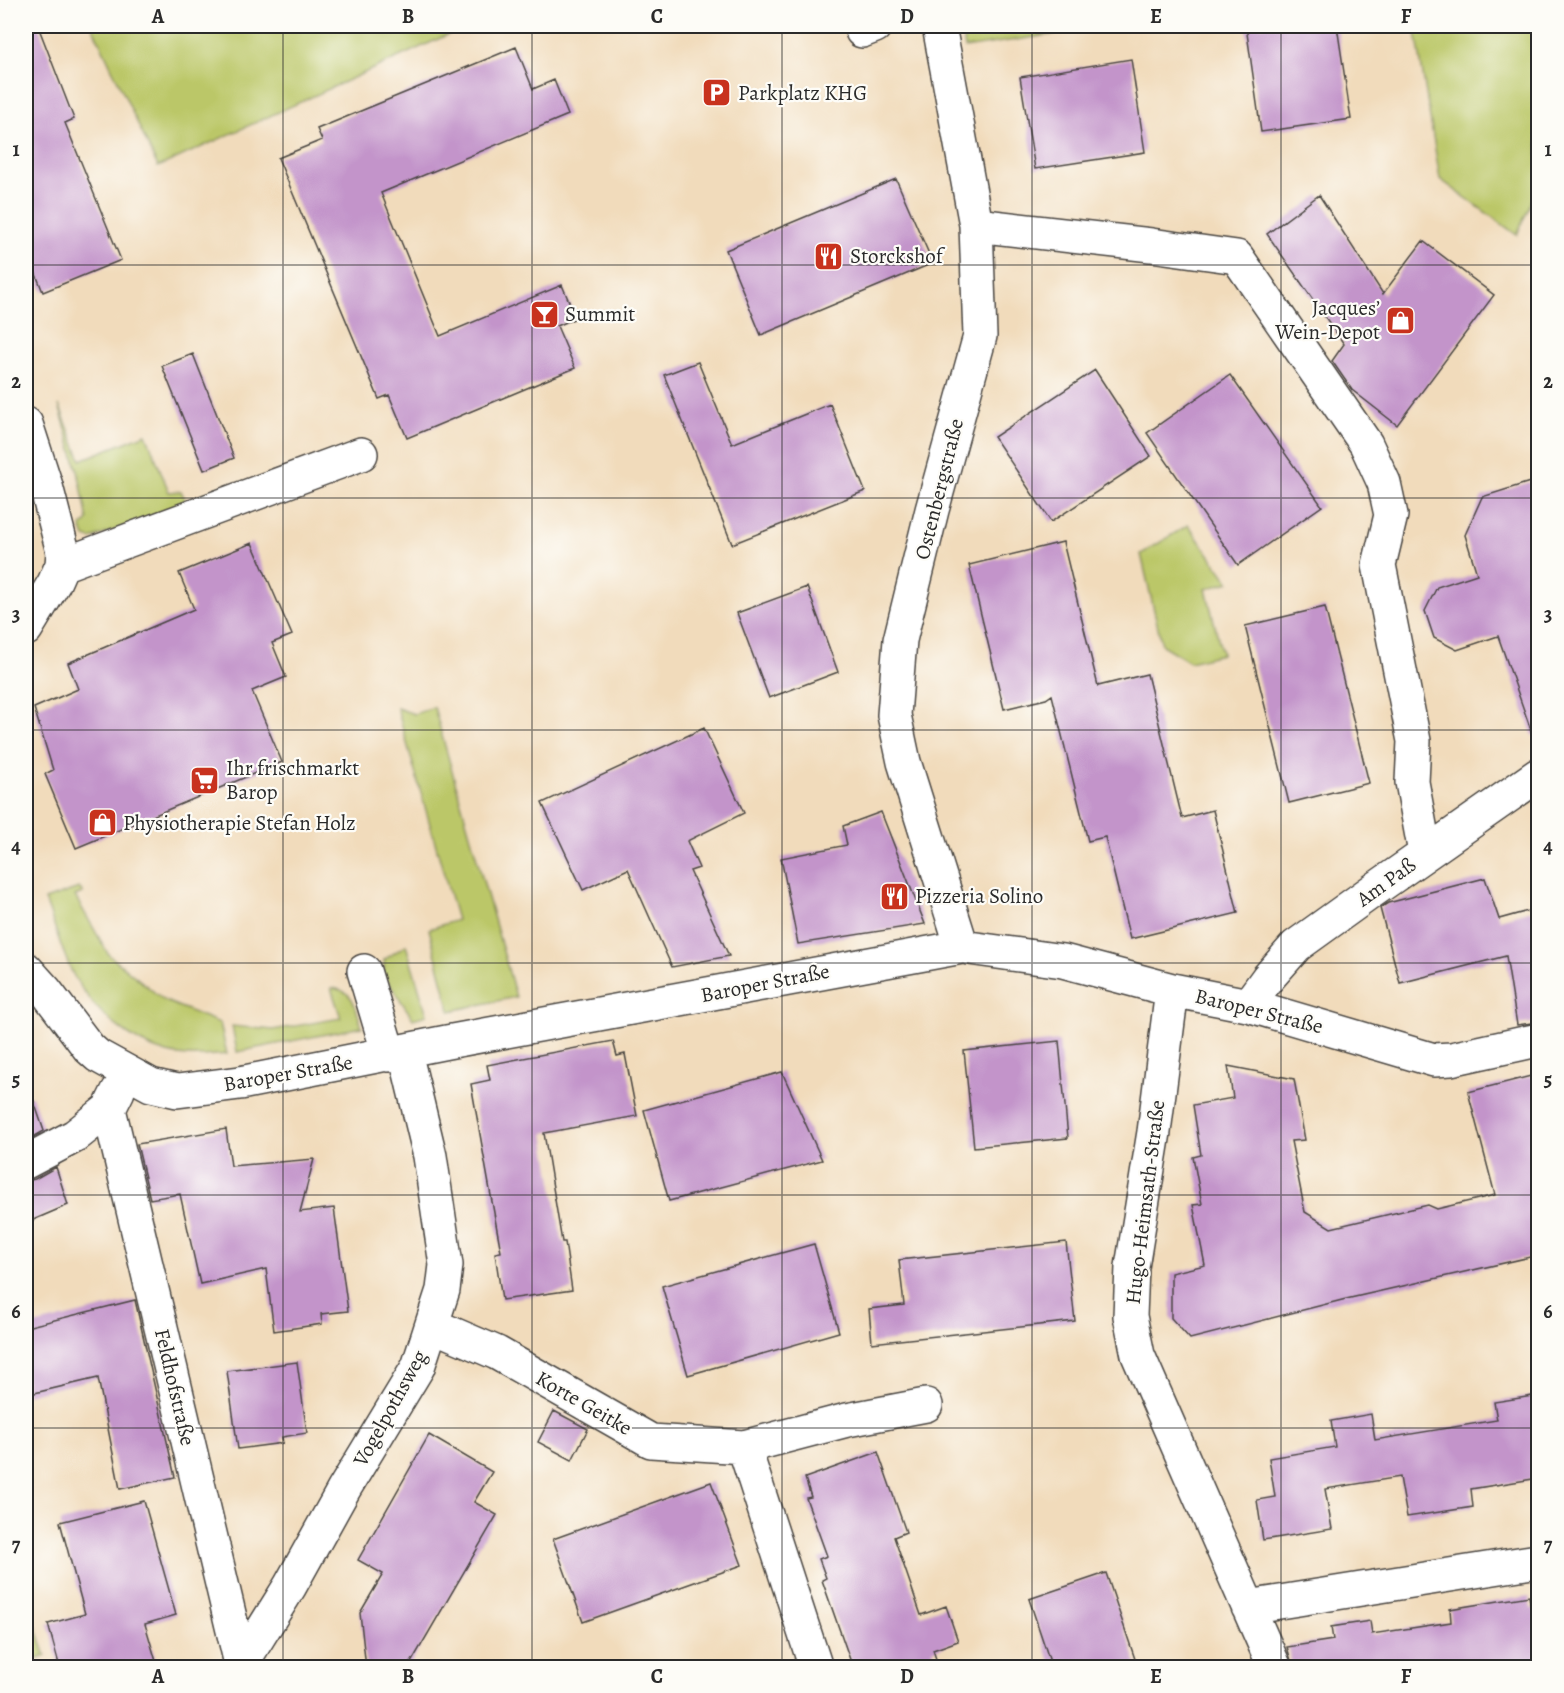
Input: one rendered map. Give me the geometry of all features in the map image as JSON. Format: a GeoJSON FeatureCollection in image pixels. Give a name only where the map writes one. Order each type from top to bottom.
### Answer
{"type":"FeatureCollection","features":[{"type":"Feature","properties":{"kind":"street","name":"Ostenbergstraße"},"geometry":{"type":"LineString","coordinates":[[939,26],[976,225],[980,336],[932,510],[926,542],[900,640],[894,715],[904,762],[962,947]]}},
{"type":"Feature","properties":{"kind":"street"},"geometry":{"type":"LineString","coordinates":[[976,225],[1139,243],[1237,257],[1366,444],[1384,483],[1391,515],[1379,565],[1414,741],[1412,782],[1425,854]]}},
{"type":"Feature","properties":{"kind":"street"},"geometry":{"type":"LineString","coordinates":[[26,424],[46,486],[63,552],[62,565],[54,583],[26,628]]}},
{"type":"Feature","properties":{"kind":"street"},"geometry":{"type":"LineString","coordinates":[[62,565],[361,454]]}},
{"type":"Feature","properties":{"kind":"street","name":"Am Paß"},"geometry":{"type":"LineString","coordinates":[[1248,1005],[1296,946],[1539,775]]}},
{"type":"Feature","properties":{"kind":"street","name":"Baroper Straße"},"geometry":{"type":"LineString","coordinates":[[26,969],[89,1048],[98,1056],[126,1073],[161,1088],[189,1091],[962,947],[1063,961],[1172,990],[1248,1005],[1434,1060],[1451,1059],[1539,1040]]}},
{"type":"Feature","properties":{"kind":"street","name":"Vogelpothsweg"},"geometry":{"type":"LineString","coordinates":[[240,1666],[290,1586],[344,1489],[417,1367],[443,1290],[446,1265],[430,1156],[397,1053],[364,971]]}},
{"type":"Feature","properties":{"kind":"street","name":"Hugo-Heimsath-Straße"},"geometry":{"type":"LineString","coordinates":[[1172,990],[1152,1143],[1132,1267],[1130,1316],[1138,1355],[1275,1668]]}},
{"type":"Feature","properties":{"kind":"street"},"geometry":{"type":"LineString","coordinates":[[26,1162],[67,1142],[109,1109],[126,1073]]}},
{"type":"Feature","properties":{"kind":"street","name":"Feldhofstraße"},"geometry":{"type":"LineString","coordinates":[[109,1109],[240,1666]]}},
{"type":"Feature","properties":{"kind":"street","name":"Korte Geitke"},"geometry":{"type":"LineString","coordinates":[[432,1325],[497,1353],[651,1441],[744,1447],[847,1420],[926,1405]]}},
{"type":"Feature","properties":{"kind":"street"},"geometry":{"type":"LineString","coordinates":[[744,1447],[816,1668]]}},
{"type":"Feature","properties":{"kind":"street"},"geometry":{"type":"LineString","coordinates":[[1248,1607],[1539,1561]]}},
{"type":"Feature","properties":{"kind":"green space"},"geometry":{"type":"Polygon","coordinates":[[[92,26],[467,26],[158,167],[92,26]]]}},
{"type":"Feature","properties":{"kind":"green space"},"geometry":{"type":"Polygon","coordinates":[[[961,26],[1105,26],[965,48],[961,26]]]}},
{"type":"Feature","properties":{"kind":"green space"},"geometry":{"type":"Polygon","coordinates":[[[1415,26],[1538,26],[1538,186],[1517,235],[1440,179],[1415,26]]]}},
{"type":"Feature","properties":{"kind":"green space"},"geometry":{"type":"Polygon","coordinates":[[[59,405],[81,460],[146,434],[169,492],[181,491],[187,503],[91,539],[85,537],[81,527],[88,520],[78,471],[59,405]]]}},
{"type":"Feature","properties":{"kind":"green space"},"geometry":{"type":"Polygon","coordinates":[[[1188,525],[1229,582],[1206,589],[1222,654],[1190,662],[1162,645],[1141,554],[1188,525]]]}},
{"type":"Feature","properties":{"kind":"green space"},"geometry":{"type":"Polygon","coordinates":[[[434,707],[516,997],[450,1011],[429,929],[457,920],[397,708],[414,714],[434,707]]]}},
{"type":"Feature","properties":{"kind":"green space"},"geometry":{"type":"Polygon","coordinates":[[[79,888],[83,893],[75,896],[109,955],[165,1001],[220,1023],[227,1054],[182,1056],[153,1048],[127,1034],[92,1002],[70,969],[45,900],[79,888]]]}},
{"type":"Feature","properties":{"kind":"green space"},"geometry":{"type":"Polygon","coordinates":[[[406,945],[427,1015],[413,1019],[384,975],[384,960],[406,945]]]}},
{"type":"Feature","properties":{"kind":"green space"},"geometry":{"type":"Polygon","coordinates":[[[331,988],[339,989],[350,996],[362,1027],[237,1052],[232,1026],[273,1030],[341,1018],[331,988]]]}},
{"type":"Feature","properties":{"kind":"green space"},"geometry":{"type":"Polygon","coordinates":[[[26,1598],[46,1656],[26,1663],[26,1598]]]}},
{"type":"Feature","properties":{"kind":"building"},"geometry":{"type":"Polygon","coordinates":[[[26,26],[38,26],[74,119],[65,123],[121,260],[43,292],[26,249],[26,26]]]}},
{"type":"Feature","properties":{"kind":"building"},"geometry":{"type":"Polygon","coordinates":[[[1246,26],[1337,26],[1351,119],[1261,132],[1246,26]]]}},
{"type":"Feature","properties":{"kind":"building"},"geometry":{"type":"Polygon","coordinates":[[[516,47],[533,89],[554,80],[568,115],[381,193],[440,336],[562,285],[576,318],[557,326],[575,368],[407,438],[389,395],[379,399],[278,158],[322,140],[317,129],[516,47]]]}},
{"type":"Feature","properties":{"kind":"building"},"geometry":{"type":"Polygon","coordinates":[[[1131,59],[1145,152],[1035,169],[1020,77],[1131,59]]]}},
{"type":"Feature","properties":{"kind":"building","name":"Storckshof"},"geometry":{"type":"Polygon","coordinates":[[[896,179],[933,263],[761,335],[726,250],[896,179]]]}},
{"type":"Feature","properties":{"kind":"building","name":"Jacques’ Wein-Depot"},"geometry":{"type":"Polygon","coordinates":[[[1319,195],[1383,294],[1423,241],[1494,295],[1397,425],[1352,390],[1332,361],[1344,344],[1267,234],[1319,195]]]}},
{"type":"Feature","properties":{"kind":"building"},"geometry":{"type":"Polygon","coordinates":[[[193,354],[234,458],[204,470],[162,366],[193,354]]]}},
{"type":"Feature","properties":{"kind":"building"},"geometry":{"type":"Polygon","coordinates":[[[698,362],[732,444],[830,404],[865,491],[732,544],[664,375],[698,362]]]}},
{"type":"Feature","properties":{"kind":"building"},"geometry":{"type":"Polygon","coordinates":[[[1095,370],[1151,456],[1051,522],[994,437],[1095,370]]]}},
{"type":"Feature","properties":{"kind":"building"},"geometry":{"type":"Polygon","coordinates":[[[1230,375],[1322,506],[1238,565],[1147,433],[1230,375]]]}},
{"type":"Feature","properties":{"kind":"building"},"geometry":{"type":"Polygon","coordinates":[[[1530,482],[1539,509],[1539,735],[1533,736],[1498,636],[1457,650],[1434,638],[1425,611],[1437,587],[1477,574],[1465,535],[1482,497],[1530,482]]]}},
{"type":"Feature","properties":{"kind":"building"},"geometry":{"type":"Polygon","coordinates":[[[1063,542],[1098,686],[1147,674],[1182,818],[1213,810],[1238,913],[1130,939],[1105,837],[1088,841],[1052,695],[1046,699],[1004,709],[969,565],[1063,542]]]}},
{"type":"Feature","properties":{"kind":"building"},"geometry":{"type":"Polygon","coordinates":[[[252,543],[292,635],[272,643],[286,677],[252,691],[282,762],[76,848],[45,774],[53,770],[34,708],[78,689],[68,663],[194,609],[179,573],[252,543]]]}},
{"type":"Feature","properties":{"kind":"building"},"geometry":{"type":"Polygon","coordinates":[[[807,587],[838,672],[769,698],[737,613],[807,587]]]}},
{"type":"Feature","properties":{"kind":"building"},"geometry":{"type":"Polygon","coordinates":[[[1325,607],[1369,783],[1289,803],[1245,626],[1325,607]]]}},
{"type":"Feature","properties":{"kind":"building"},"geometry":{"type":"Polygon","coordinates":[[[704,728],[744,813],[687,841],[699,868],[690,871],[729,956],[672,967],[628,869],[583,890],[542,803],[704,728]]]}},
{"type":"Feature","properties":{"kind":"building"},"geometry":{"type":"Polygon","coordinates":[[[881,812],[925,924],[798,944],[781,858],[847,845],[843,826],[881,812]]]}},
{"type":"Feature","properties":{"kind":"building"},"geometry":{"type":"Polygon","coordinates":[[[1485,878],[1499,919],[1539,908],[1539,1022],[1517,1025],[1506,956],[1400,983],[1380,908],[1388,903],[1485,878]]]}},
{"type":"Feature","properties":{"kind":"building"},"geometry":{"type":"Polygon","coordinates":[[[613,1041],[617,1056],[625,1054],[637,1116],[544,1133],[572,1290],[502,1300],[495,1253],[501,1252],[471,1084],[490,1080],[487,1065],[613,1041]]]}},
{"type":"Feature","properties":{"kind":"building"},"geometry":{"type":"Polygon","coordinates":[[[1059,1041],[1068,1138],[974,1147],[964,1051],[1059,1041]]]}},
{"type":"Feature","properties":{"kind":"building"},"geometry":{"type":"Polygon","coordinates":[[[1228,1066],[1294,1079],[1305,1140],[1291,1141],[1305,1212],[1331,1228],[1428,1205],[1437,1209],[1495,1195],[1468,1092],[1539,1074],[1539,1255],[1346,1299],[1190,1339],[1171,1318],[1171,1273],[1205,1265],[1193,1205],[1202,1204],[1193,1157],[1201,1155],[1193,1105],[1233,1098],[1228,1066]]]}},
{"type":"Feature","properties":{"kind":"building"},"geometry":{"type":"Polygon","coordinates":[[[782,1072],[822,1160],[669,1201],[644,1110],[782,1072]]]}},
{"type":"Feature","properties":{"kind":"building"},"geometry":{"type":"Polygon","coordinates":[[[32,1096],[44,1131],[26,1141],[26,1097],[32,1096]]]}},
{"type":"Feature","properties":{"kind":"building"},"geometry":{"type":"Polygon","coordinates":[[[226,1129],[231,1166],[314,1159],[300,1212],[334,1208],[348,1311],[321,1314],[322,1324],[274,1331],[266,1269],[200,1284],[180,1194],[150,1199],[137,1144],[226,1129]]]}},
{"type":"Feature","properties":{"kind":"building"},"geometry":{"type":"Polygon","coordinates":[[[56,1167],[68,1205],[26,1223],[26,1181],[35,1179],[56,1167]]]}},
{"type":"Feature","properties":{"kind":"building"},"geometry":{"type":"Polygon","coordinates":[[[1066,1242],[1075,1321],[872,1343],[869,1309],[904,1305],[899,1260],[1066,1242]]]}},
{"type":"Feature","properties":{"kind":"building"},"geometry":{"type":"Polygon","coordinates":[[[814,1244],[839,1332],[688,1375],[662,1286],[814,1244]]]}},
{"type":"Feature","properties":{"kind":"building"},"geometry":{"type":"Polygon","coordinates":[[[135,1300],[175,1477],[120,1489],[98,1378],[26,1395],[26,1327],[135,1300]]]}},
{"type":"Feature","properties":{"kind":"building"},"geometry":{"type":"Polygon","coordinates":[[[297,1362],[307,1433],[282,1437],[283,1443],[238,1449],[227,1371],[297,1362]]]}},
{"type":"Feature","properties":{"kind":"building"},"geometry":{"type":"Polygon","coordinates":[[[1539,1395],[1539,1478],[1471,1489],[1473,1507],[1407,1517],[1400,1477],[1325,1489],[1332,1529],[1263,1540],[1257,1500],[1275,1497],[1269,1458],[1335,1447],[1331,1421],[1371,1414],[1375,1440],[1497,1420],[1494,1402],[1539,1395]]]}},
{"type":"Feature","properties":{"kind":"building"},"geometry":{"type":"Polygon","coordinates":[[[554,1411],[588,1429],[572,1460],[538,1442],[554,1411]]]}},
{"type":"Feature","properties":{"kind":"building"},"geometry":{"type":"Polygon","coordinates":[[[429,1435],[492,1472],[474,1502],[497,1515],[408,1668],[366,1668],[360,1613],[383,1574],[358,1560],[429,1435]]]}},
{"type":"Feature","properties":{"kind":"building"},"geometry":{"type":"Polygon","coordinates":[[[878,1452],[906,1532],[894,1537],[921,1615],[946,1606],[958,1641],[933,1650],[939,1668],[853,1668],[822,1580],[826,1578],[819,1559],[827,1556],[806,1498],[811,1497],[805,1478],[878,1452]]]}},
{"type":"Feature","properties":{"kind":"building"},"geometry":{"type":"Polygon","coordinates":[[[711,1482],[742,1565],[583,1622],[553,1539],[711,1482]]]}},
{"type":"Feature","properties":{"kind":"building"},"geometry":{"type":"Polygon","coordinates":[[[144,1501],[176,1615],[145,1624],[158,1668],[60,1668],[48,1624],[85,1614],[60,1522],[144,1501]]]}},
{"type":"Feature","properties":{"kind":"building"},"geometry":{"type":"Polygon","coordinates":[[[1106,1573],[1138,1668],[1052,1668],[1029,1599],[1106,1573]]]}},
{"type":"Feature","properties":{"kind":"building"},"geometry":{"type":"Polygon","coordinates":[[[1529,1596],[1531,1609],[1539,1607],[1539,1668],[1293,1668],[1287,1647],[1333,1640],[1331,1627],[1370,1621],[1372,1634],[1451,1622],[1450,1609],[1529,1596]]]}},
{"type":"Feature","properties":{"kind":"place","name":"Parkplatz KHG"},"geometry":{"type":"Point","coordinates":[717,93]}},
{"type":"Feature","properties":{"kind":"place","name":"Storckshof"},"geometry":{"type":"Point","coordinates":[829,256]}},
{"type":"Feature","properties":{"kind":"place","name":"Summit"},"geometry":{"type":"Point","coordinates":[544,314]}},
{"type":"Feature","properties":{"kind":"place","name":"Jacques’ Wein-Depot"},"geometry":{"type":"Point","coordinates":[1401,320]}},
{"type":"Feature","properties":{"kind":"place","name":"Ihr frischmarkt Barop"},"geometry":{"type":"Point","coordinates":[205,780]}},
{"type":"Feature","properties":{"kind":"place","name":"Physiotherapie Stefan Holz"},"geometry":{"type":"Point","coordinates":[102,823]}},
{"type":"Feature","properties":{"kind":"place","name":"Pizzeria Solino"},"geometry":{"type":"Point","coordinates":[894,896]}}]}
